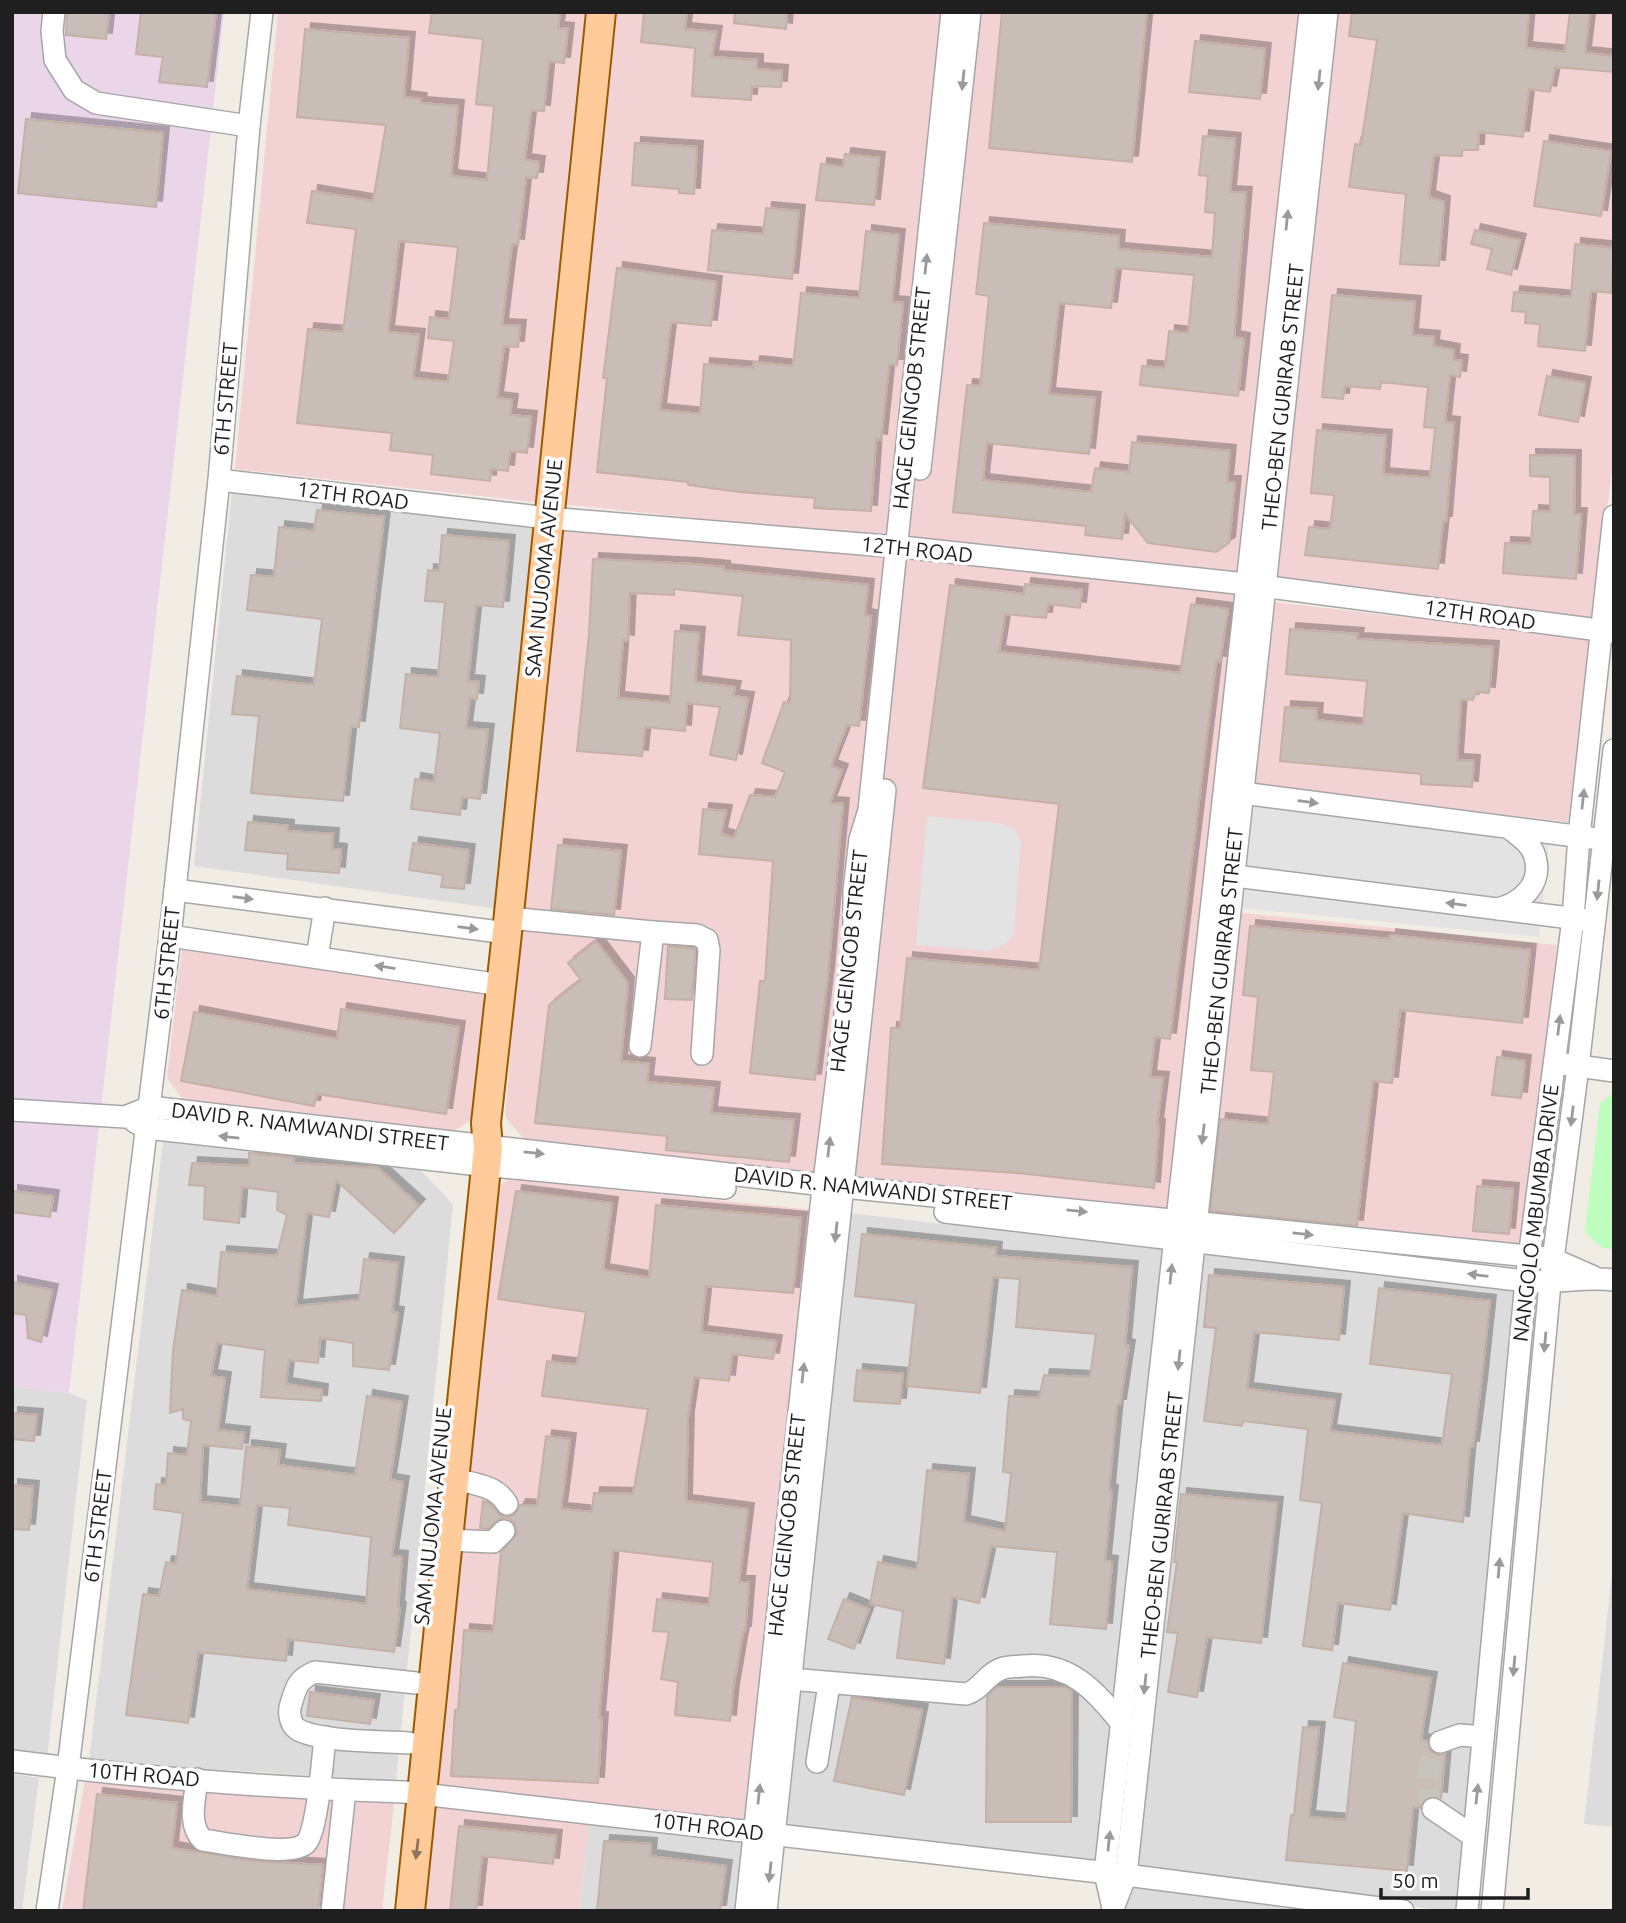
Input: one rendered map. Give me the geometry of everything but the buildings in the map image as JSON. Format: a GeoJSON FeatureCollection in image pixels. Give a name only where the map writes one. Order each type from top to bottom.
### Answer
{"type":"FeatureCollection","features":[{"type":"Feature","properties":{"kind":"main road","name":"SAM NUJOMA AVENUE"},"geometry":{"type":"LineString","coordinates":[[410,1911],[414,1793],[409,1743],[508,926],[601,12]]}},
{"type":"Feature","properties":{"kind":"main road","name":"SAM NUJOMA AVENUE"},"geometry":{"type":"LineString","coordinates":[[390,1911],[414,1793],[448,1540],[481,1149]]}},
{"type":"Feature","properties":{"kind":"street"},"geometry":{"type":"LineString","coordinates":[[54,12],[52,31],[55,60],[74,90],[96,103],[249,126]]}},
{"type":"Feature","properties":{"kind":"street","name":"6TH STREET"},"geometry":{"type":"LineString","coordinates":[[47,1911],[68,1768],[170,936],[219,480],[249,126],[262,12]]}},
{"type":"Feature","properties":{"kind":"street","name":"HAGE GEINGOB STREET"},"geometry":{"type":"LineString","coordinates":[[904,548],[953,12]]}},
{"type":"Feature","properties":{"kind":"street","name":"HAGE GEINGOB STREET"},"geometry":{"type":"LineString","coordinates":[[766,1911],[764,1834],[832,1192],[904,548],[970,12]]}},
{"type":"Feature","properties":{"kind":"street","name":"THEO-BEN GURIRAB STREET"},"geometry":{"type":"LineString","coordinates":[[1112,1910],[1225,874],[1310,12]]}},
{"type":"Feature","properties":{"kind":"street","name":"THEO-BEN GURIRAB STREET"},"geometry":{"type":"LineString","coordinates":[[1254,585],[1327,12]]}},
{"type":"Feature","properties":{"kind":"street","name":"12TH ROAD"},"geometry":{"type":"LineString","coordinates":[[219,480],[548,518],[904,548],[1254,585],[1608,631]]}},
{"type":"Feature","properties":{"kind":"street","name":"NANGOLO MBUMBA DRIVE"},"geometry":{"type":"LineString","coordinates":[[1467,1911],[1526,1281],[1573,919],[1579,836],[1608,631],[1614,516]]}},
{"type":"Feature","properties":{"kind":"street","name":"NANGOLO MBUMBA DRIVE"},"geometry":{"type":"LineString","coordinates":[[1492,1911],[1550,1283],[1614,750]]}},
{"type":"Feature","properties":{"kind":"street"},"geometry":{"type":"LineString","coordinates":[[1233,792],[1603,839]]}},
{"type":"Feature","properties":{"kind":"street"},"geometry":{"type":"LineString","coordinates":[[1497,909],[1520,901],[1530,890],[1536,876],[1535,856],[1528,844],[1509,828]]}},
{"type":"Feature","properties":{"kind":"street"},"geometry":{"type":"LineString","coordinates":[[1225,874],[1594,921]]}},
{"type":"Feature","properties":{"kind":"street"},"geometry":{"type":"LineString","coordinates":[[175,890],[508,926],[697,935],[707,940],[709,950],[702,1054]]}},
{"type":"Feature","properties":{"kind":"street"},"geometry":{"type":"LineString","coordinates":[[317,957],[325,908]]}},
{"type":"Feature","properties":{"kind":"street"},"geometry":{"type":"LineString","coordinates":[[640,1046],[653,932]]}},
{"type":"Feature","properties":{"kind":"street"},"geometry":{"type":"LineString","coordinates":[[170,936],[501,985]]}},
{"type":"Feature","properties":{"kind":"street"},"geometry":{"type":"LineString","coordinates":[[1554,1063],[1614,1071]]}},
{"type":"Feature","properties":{"kind":"street"},"geometry":{"type":"LineString","coordinates":[[12,1110],[149,1118]]}},
{"type":"Feature","properties":{"kind":"street","name":"DAVID R. NAMWANDI STREET"},"geometry":{"type":"LineString","coordinates":[[149,1118],[481,1149],[1184,1231],[1526,1281],[1550,1283],[1604,1279]]}},
{"type":"Feature","properties":{"kind":"street","name":"HAGE GEINGOB STREET"},"geometry":{"type":"LineString","coordinates":[[747,1911],[764,1834],[790,1679],[832,1192]]}},
{"type":"Feature","properties":{"kind":"street","name":"THEO-BEN GURIRAB STREET"},"geometry":{"type":"LineString","coordinates":[[1116,1874],[1122,1724],[1184,1231]]}},
{"type":"Feature","properties":{"kind":"street","name":"DAVID R. NAMWANDI STREET"},"geometry":{"type":"LineString","coordinates":[[1184,1231],[1529,1256],[1553,1259],[1604,1279]]}},
{"type":"Feature","properties":{"kind":"street"},"geometry":{"type":"LineString","coordinates":[[454,1479],[486,1486],[502,1495],[507,1504]]}},
{"type":"Feature","properties":{"kind":"street"},"geometry":{"type":"LineString","coordinates":[[448,1540],[493,1542],[504,1531]]}},
{"type":"Feature","properties":{"kind":"street"},"geometry":{"type":"LineString","coordinates":[[790,1679],[966,1694],[977,1689],[1001,1668],[1038,1665],[1063,1670],[1077,1678],[1107,1704],[1122,1724]]}},
{"type":"Feature","properties":{"kind":"street"},"geometry":{"type":"LineString","coordinates":[[409,1743],[325,1737],[296,1728],[291,1721],[289,1709],[296,1685],[303,1677],[315,1672],[416,1683]]}},
{"type":"Feature","properties":{"kind":"street"},"geometry":{"type":"LineString","coordinates":[[817,1762],[829,1684]]}},
{"type":"Feature","properties":{"kind":"street"},"geometry":{"type":"LineString","coordinates":[[1440,1742],[1460,1735],[1483,1737]]}},
{"type":"Feature","properties":{"kind":"street"},"geometry":{"type":"LineString","coordinates":[[197,1779],[193,1823],[195,1833],[202,1840],[287,1850],[303,1846],[310,1840],[320,1789],[325,1737]]}},
{"type":"Feature","properties":{"kind":"street","name":"10TH ROAD"},"geometry":{"type":"LineString","coordinates":[[12,1761],[320,1789],[414,1793],[1116,1874],[1403,1911]]}},
{"type":"Feature","properties":{"kind":"street"},"geometry":{"type":"LineString","coordinates":[[332,1911],[345,1790]]}},
{"type":"Feature","properties":{"kind":"street"},"geometry":{"type":"LineString","coordinates":[[1433,1809],[1473,1836]]}},
{"type":"Feature","properties":{"kind":"shaded area"},"geometry":{"type":"Polygon","coordinates":[[[12,12],[224,12],[69,1393],[12,1387],[12,12]]]}},
{"type":"Feature","properties":{"kind":"shaded area"},"geometry":{"type":"Polygon","coordinates":[[[278,12],[593,12],[543,503],[235,469],[278,12]]]}},
{"type":"Feature","properties":{"kind":"shaded area"},"geometry":{"type":"Polygon","coordinates":[[[612,12],[1614,12],[1614,452],[1594,623],[925,542],[562,504],[612,12]]]}},
{"type":"Feature","properties":{"kind":"shaded area"},"geometry":{"type":"Polygon","coordinates":[[[232,491],[540,524],[505,910],[194,866],[232,491]]]}},
{"type":"Feature","properties":{"kind":"shaded area"},"geometry":{"type":"Polygon","coordinates":[[[557,524],[1236,593],[1204,909],[1557,945],[1521,1247],[527,1142],[505,1117],[557,524]]]}},
{"type":"Feature","properties":{"kind":"shaded area"},"geometry":{"type":"Polygon","coordinates":[[[1274,602],[1591,639],[1568,822],[1252,786],[1274,602]]]}},
{"type":"Feature","properties":{"kind":"shaded area"},"geometry":{"type":"Polygon","coordinates":[[[1255,792],[1551,821],[1539,937],[1242,908],[1255,792]]]}},
{"type":"Feature","properties":{"kind":"shaded area"},"geometry":{"type":"Polygon","coordinates":[[[927,816],[998,823],[1016,830],[1021,842],[1014,935],[1004,945],[987,951],[916,945],[927,816]]]}},
{"type":"Feature","properties":{"kind":"shaded area"},"geometry":{"type":"Polygon","coordinates":[[[182,946],[494,990],[477,1116],[449,1134],[185,1102],[167,1078],[182,946]]]}},
{"type":"Feature","properties":{"kind":"shaded area"},"geometry":{"type":"Polygon","coordinates":[[[163,1142],[421,1171],[453,1204],[396,1781],[89,1761],[163,1142]]]}},
{"type":"Feature","properties":{"kind":"shaded area"},"geometry":{"type":"Polygon","coordinates":[[[510,1179],[813,1210],[748,1838],[590,1823],[579,1911],[417,1911],[494,1189],[510,1179]]]}},
{"type":"Feature","properties":{"kind":"shaded area"},"geometry":{"type":"Polygon","coordinates":[[[849,1213],[1165,1250],[1095,1862],[787,1826],[849,1213]]]}},
{"type":"Feature","properties":{"kind":"shaded area"},"geometry":{"type":"Polygon","coordinates":[[[1199,1249],[1516,1290],[1459,1911],[1444,1911],[1136,1865],[1199,1249]]]}},
{"type":"Feature","properties":{"kind":"shaded area"},"geometry":{"type":"Polygon","coordinates":[[[12,1387],[69,1393],[87,1400],[47,1759],[12,1753],[12,1387]]]}},
{"type":"Feature","properties":{"kind":"shaded area"},"geometry":{"type":"Polygon","coordinates":[[[1614,1556],[1614,1827],[1584,1824],[1614,1556]]]}},
{"type":"Feature","properties":{"kind":"shaded area"},"geometry":{"type":"Polygon","coordinates":[[[12,1774],[39,1778],[22,1911],[12,1911],[12,1774]]]}},
{"type":"Feature","properties":{"kind":"shaded area"},"geometry":{"type":"Polygon","coordinates":[[[85,1780],[394,1804],[382,1911],[62,1911],[85,1780]]]}},
{"type":"Feature","properties":{"kind":"shaded area"},"geometry":{"type":"Polygon","coordinates":[[[590,1822],[748,1838],[741,1911],[579,1911],[590,1822]]]}},
{"type":"Feature","properties":{"kind":"shaded area"},"geometry":{"type":"Polygon","coordinates":[[[1132,1886],[1320,1911],[1122,1911],[1132,1886]]]}},
{"type":"Feature","properties":{"kind":"green space"},"geometry":{"type":"Polygon","coordinates":[[[1614,1095],[1614,1249],[1602,1248],[1585,1232],[1600,1103],[1614,1095]]]}},
{"type":"Feature","properties":{"kind":"tunnel"},"geometry":{"type":"LineString","coordinates":[[1433,1809],[1428,1791],[1428,1775],[1440,1742]]}}]}
